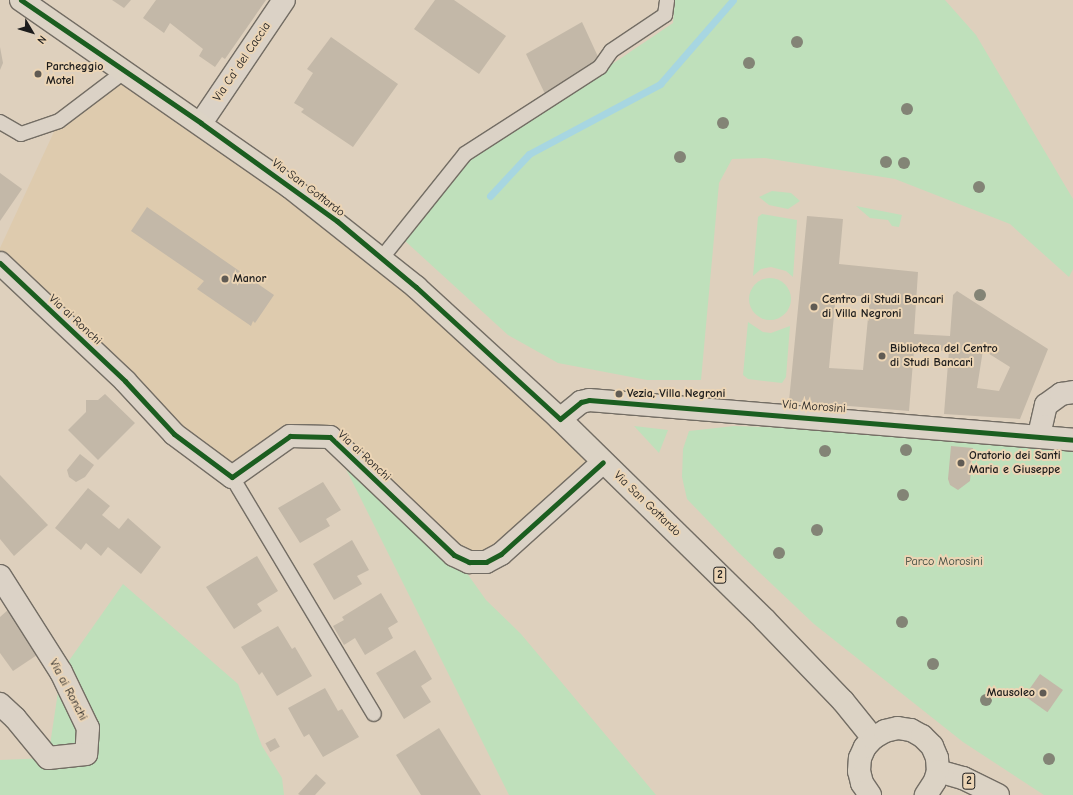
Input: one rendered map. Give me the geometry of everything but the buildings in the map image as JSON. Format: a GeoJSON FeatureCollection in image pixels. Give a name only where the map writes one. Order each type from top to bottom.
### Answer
{"type":"FeatureCollection","features":[{"type":"Feature","properties":{"kind":"main road","name":"Via San Gottardo"},"geometry":{"type":"LineString","coordinates":[[22,0],[296,191],[416,287],[560,419],[804,659],[873,738]]}},
{"type":"Feature","properties":{"kind":"main road"},"geometry":{"type":"LineString","coordinates":[[868,794],[862,783],[860,764],[865,747],[873,738],[885,731],[898,728],[911,730],[922,736],[932,746],[937,758],[938,771],[936,781],[926,795]]}},
{"type":"Feature","properties":{"kind":"main road","name":"2"},"geometry":{"type":"LineString","coordinates":[[938,771],[963,778],[998,795]]}},
{"type":"Feature","properties":{"kind":"street","name":"Via Ca' del Caccia"},"geometry":{"type":"LineString","coordinates":[[200,123],[284,0]]}},
{"type":"Feature","properties":{"kind":"street","name":"Via ai Ronchi"},"geometry":{"type":"LineString","coordinates":[[0,263],[125,381],[174,434],[232,477],[290,436],[330,437],[454,555],[477,563],[501,554],[603,462]]}},
{"type":"Feature","properties":{"kind":"street"},"geometry":{"type":"LineString","coordinates":[[1039,435],[1046,405],[1061,394],[1073,392]]}},
{"type":"Feature","properties":{"kind":"street","name":"Via Morosini"},"geometry":{"type":"LineString","coordinates":[[560,419],[581,402],[589,400],[1039,435],[1073,440]]}},
{"type":"Feature","properties":{"kind":"street","name":"Via ai Ronchi"},"geometry":{"type":"LineString","coordinates":[[0,576],[60,672],[88,728],[86,754],[48,758],[15,718],[0,704]]}},
{"type":"Feature","properties":{"kind":"lane"},"geometry":{"type":"LineString","coordinates":[[381,259],[465,154],[600,67],[611,51],[665,15],[667,0]]}},
{"type":"Feature","properties":{"kind":"lane"},"geometry":{"type":"LineString","coordinates":[[0,122],[21,134],[59,121],[125,72]]}},
{"type":"Feature","properties":{"kind":"lane"},"geometry":{"type":"LineString","coordinates":[[232,477],[374,714]]}},
{"type":"Feature","properties":{"kind":"shaded area"},"geometry":{"type":"Polygon","coordinates":[[[125,71],[290,187],[603,462],[477,563],[330,437],[290,436],[232,477],[0,263],[0,248],[59,121],[125,71]]]}},
{"type":"Feature","properties":{"kind":"green space"},"geometry":{"type":"Polygon","coordinates":[[[675,0],[945,0],[976,35],[1073,199],[1073,269],[1069,277],[1010,224],[895,179],[765,158],[732,159],[719,183],[701,380],[647,380],[558,363],[508,335],[404,240],[470,160],[673,23],[675,0]]]}},
{"type":"Feature","properties":{"kind":"green space"},"geometry":{"type":"Polygon","coordinates":[[[772,191],[791,193],[800,201],[788,209],[769,205],[759,197],[772,191]]]}},
{"type":"Feature","properties":{"kind":"green space"},"geometry":{"type":"Polygon","coordinates":[[[856,206],[902,215],[899,227],[892,226],[888,220],[870,218],[856,206]]]}},
{"type":"Feature","properties":{"kind":"green space"},"geometry":{"type":"Polygon","coordinates":[[[762,214],[797,220],[793,277],[786,271],[771,267],[761,269],[753,276],[758,217],[762,214]]]}},
{"type":"Feature","properties":{"kind":"green space"},"geometry":{"type":"Polygon","coordinates":[[[770,278],[785,284],[791,299],[785,314],[770,320],[755,314],[749,299],[755,284],[770,278]]]}},
{"type":"Feature","properties":{"kind":"green space"},"geometry":{"type":"Polygon","coordinates":[[[748,322],[763,332],[771,333],[790,326],[786,377],[782,383],[748,379],[743,375],[748,322]]]}},
{"type":"Feature","properties":{"kind":"green space"},"geometry":{"type":"Polygon","coordinates":[[[634,426],[668,430],[659,453],[634,426]]]}},
{"type":"Feature","properties":{"kind":"green space","name":"Parco Morosini"},"geometry":{"type":"Polygon","coordinates":[[[734,426],[841,430],[1073,445],[1073,795],[1044,795],[963,742],[814,624],[738,552],[687,499],[682,477],[683,449],[689,431],[734,426]]]}},
{"type":"Feature","properties":{"kind":"green space"},"geometry":{"type":"Polygon","coordinates":[[[330,437],[454,555],[486,600],[521,634],[656,795],[509,795],[330,437]]]}},
{"type":"Feature","properties":{"kind":"green space"},"geometry":{"type":"Polygon","coordinates":[[[123,584],[238,684],[262,746],[282,778],[284,795],[0,795],[0,760],[48,758],[61,672],[123,584]]]}},
{"type":"Feature","properties":{"kind":"waterway"},"geometry":{"type":"LineString","coordinates":[[490,196],[529,154],[660,84],[733,0]]}},
{"type":"Feature","properties":{"kind":"cycle path"},"geometry":{"type":"LineString","coordinates":[[21,0],[201,123],[337,221],[416,287],[560,419],[581,402],[589,400],[1073,440]]}},
{"type":"Feature","properties":{"kind":"cycle path"},"geometry":{"type":"LineString","coordinates":[[0,263],[125,381],[174,434],[232,477],[290,436],[330,437],[454,555],[469,562],[486,562],[501,554],[603,462]]}},
{"type":"Feature","properties":{"kind":"place","name":"Parcheggio Motel"},"geometry":{"type":"Point","coordinates":[38,74]}},
{"type":"Feature","properties":{"kind":"place","name":"Manor"},"geometry":{"type":"Point","coordinates":[225,279]}},
{"type":"Feature","properties":{"kind":"place","name":"Centro di Studi Bancari di Villa Negroni"},"geometry":{"type":"Point","coordinates":[814,307]}},
{"type":"Feature","properties":{"kind":"place","name":"Biblioteca del Centro di Studi Bancari"},"geometry":{"type":"Point","coordinates":[882,356]}},
{"type":"Feature","properties":{"kind":"place","name":"Vezia, Villa Negroni"},"geometry":{"type":"Point","coordinates":[619,394]}},
{"type":"Feature","properties":{"kind":"place","name":"Oratorio dei Santi Maria e Giuseppe"},"geometry":{"type":"Point","coordinates":[961,463]}},
{"type":"Feature","properties":{"kind":"place","name":"Mausoleo"},"geometry":{"type":"Point","coordinates":[1043,693]}}]}
